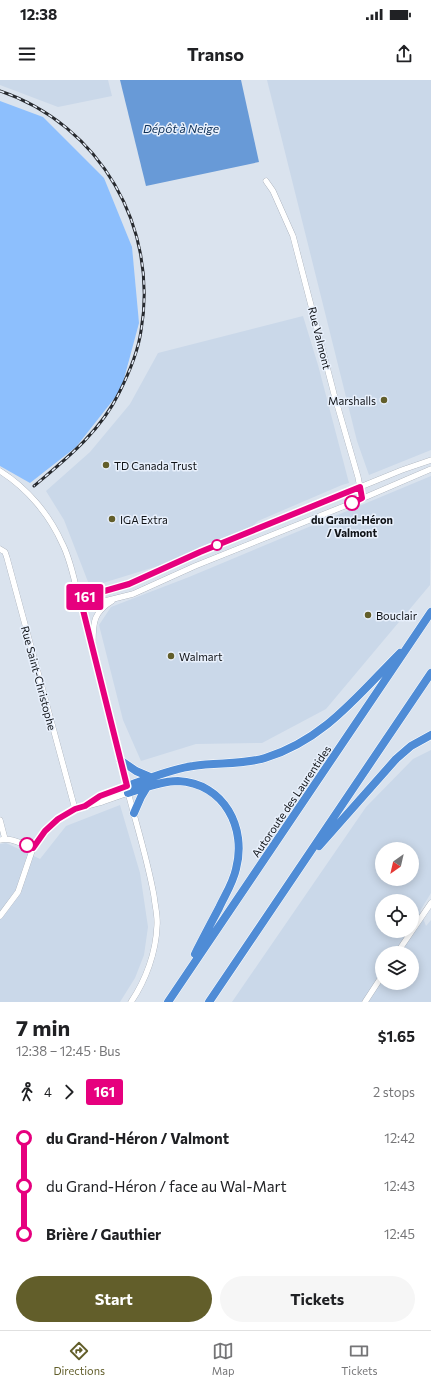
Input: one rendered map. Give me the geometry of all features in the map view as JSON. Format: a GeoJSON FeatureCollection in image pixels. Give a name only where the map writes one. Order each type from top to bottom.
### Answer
{"type":"FeatureCollection","features":[{"type":"Feature","properties":{"kind":"highway","name":"Autoroute des Laurentides"},"geometry":{"type":"LineString","coordinates":[[168,1002],[431,612]]}},
{"type":"Feature","properties":{"kind":"highway"},"geometry":{"type":"LineString","coordinates":[[127,790],[150,777],[188,766],[258,760],[294,746],[322,729],[342,712],[414,639]]}},
{"type":"Feature","properties":{"kind":"highway"},"geometry":{"type":"LineString","coordinates":[[209,1002],[431,673]]}},
{"type":"Feature","properties":{"kind":"highway"},"geometry":{"type":"LineString","coordinates":[[297,871],[396,759],[411,746],[431,735]]}},
{"type":"Feature","properties":{"kind":"highway"},"geometry":{"type":"LineString","coordinates":[[120,760],[136,771],[150,777]]}},
{"type":"Feature","properties":{"kind":"highway"},"geometry":{"type":"LineString","coordinates":[[127,790],[147,787],[164,782],[177,781],[194,784],[208,791],[218,799],[229,811],[235,823],[239,839],[239,857],[232,882],[178,986]]}},
{"type":"Feature","properties":{"kind":"highway"},"geometry":{"type":"LineString","coordinates":[[134,813],[147,787]]}},
{"type":"Feature","properties":{"kind":"street","name":"Rue Valmont"},"geometry":{"type":"LineString","coordinates":[[266,181],[273,191],[293,236],[334,394],[348,440],[362,498]]}},
{"type":"Feature","properties":{"kind":"street"},"geometry":{"type":"LineString","coordinates":[[80,598],[129,584],[205,550],[402,470],[431,460]]}},
{"type":"Feature","properties":{"kind":"street"},"geometry":{"type":"LineString","coordinates":[[81,606],[133,594],[195,566],[431,469]]}},
{"type":"Feature","properties":{"kind":"street"},"geometry":{"type":"LineString","coordinates":[[0,471],[11,478],[27,492],[49,519],[63,544],[80,598],[127,790],[150,875],[157,926],[152,958],[138,992],[131,1002]]}},
{"type":"Feature","properties":{"kind":"street","name":"Rue Saint-Christophe"},"geometry":{"type":"LineString","coordinates":[[0,549],[4,552],[7,558],[75,809]]}},
{"type":"Feature","properties":{"kind":"street"},"geometry":{"type":"LineString","coordinates":[[92,647],[94,620],[101,609],[117,598]]}},
{"type":"Feature","properties":{"kind":"street"},"geometry":{"type":"LineString","coordinates":[[0,916],[18,892],[33,848],[45,831],[58,819],[75,809],[102,802],[127,790]]}},
{"type":"Feature","properties":{"kind":"street"},"geometry":{"type":"LineString","coordinates":[[0,820],[2,840],[12,840],[33,848]]}},
{"type":"Feature","properties":{"kind":"street"},"geometry":{"type":"LineString","coordinates":[[402,946],[431,903]]}},
{"type":"Feature","properties":{"kind":"street"},"geometry":{"type":"LineString","coordinates":[[365,1002],[375,987]]}},
{"type":"Feature","properties":{"kind":"shaded area"},"geometry":{"type":"Polygon","coordinates":[[[0,80],[108,80],[112,96],[58,107],[0,85],[0,80]]]}},
{"type":"Feature","properties":{"kind":"shaded area"},"geometry":{"type":"Polygon","coordinates":[[[267,80],[431,80],[431,450],[369,475],[357,441],[267,80]]]}},
{"type":"Feature","properties":{"kind":"shaded area"},"geometry":{"type":"Polygon","coordinates":[[[0,101],[43,117],[104,178],[132,247],[139,323],[121,390],[76,447],[30,483],[0,466],[0,101]]]}},
{"type":"Feature","properties":{"kind":"shaded area"},"geometry":{"type":"Polygon","coordinates":[[[303,316],[318,365],[349,483],[258,521],[241,537],[200,553],[90,587],[64,520],[46,491],[90,452],[130,404],[158,353],[303,316]]]}},
{"type":"Feature","properties":{"kind":"shaded area"},"geometry":{"type":"Polygon","coordinates":[[[431,476],[430,585],[326,709],[262,743],[196,744],[141,761],[123,720],[99,625],[111,607],[189,577],[431,476]]]}},
{"type":"Feature","properties":{"kind":"shaded area"},"geometry":{"type":"Polygon","coordinates":[[[431,750],[431,893],[420,911],[426,926],[431,920],[431,1002],[232,1002],[366,807],[413,759],[431,750]]]}},
{"type":"Feature","properties":{"kind":"shaded area"},"geometry":{"type":"Polygon","coordinates":[[[120,805],[140,873],[148,927],[144,955],[135,978],[120,1002],[0,1002],[0,844],[6,843],[40,859],[66,826],[120,805]]]}},
{"type":"Feature","properties":{"kind":"water","name":"Dépôt à Neige"},"geometry":{"type":"Polygon","coordinates":[[[120,80],[241,80],[259,162],[146,186],[120,80]]]}},
{"type":"Feature","properties":{"kind":"railway"},"geometry":{"type":"LineString","coordinates":[[0,91],[36,107],[67,128],[93,154],[115,185],[131,218],[141,254],[144,292],[141,331],[138,347],[126,378],[111,407],[92,432],[58,466],[34,486]]}},
{"type":"Feature","properties":{"kind":"bus line","name":"161"},"geometry":{"type":"LineString","coordinates":[[27,845],[33,848],[45,831],[58,819],[75,809],[85,806],[100,796],[127,786],[80,598],[129,584],[200,552],[360,487],[362,498],[352,503]]}},
{"type":"Feature","properties":{"kind":"place","name":"Marshalls"},"geometry":{"type":"Point","coordinates":[384,400]}},
{"type":"Feature","properties":{"kind":"place","name":"TD Canada Trust"},"geometry":{"type":"Point","coordinates":[106,465]}},
{"type":"Feature","properties":{"kind":"place","name":"du Grand-Héron / Valmont"},"geometry":{"type":"Point","coordinates":[352,503]}},
{"type":"Feature","properties":{"kind":"place","name":"IGA Extra"},"geometry":{"type":"Point","coordinates":[112,519]}},
{"type":"Feature","properties":{"kind":"place","name":"Bouclair"},"geometry":{"type":"Point","coordinates":[368,615]}},
{"type":"Feature","properties":{"kind":"place","name":"Walmart"},"geometry":{"type":"Point","coordinates":[171,656]}}]}
